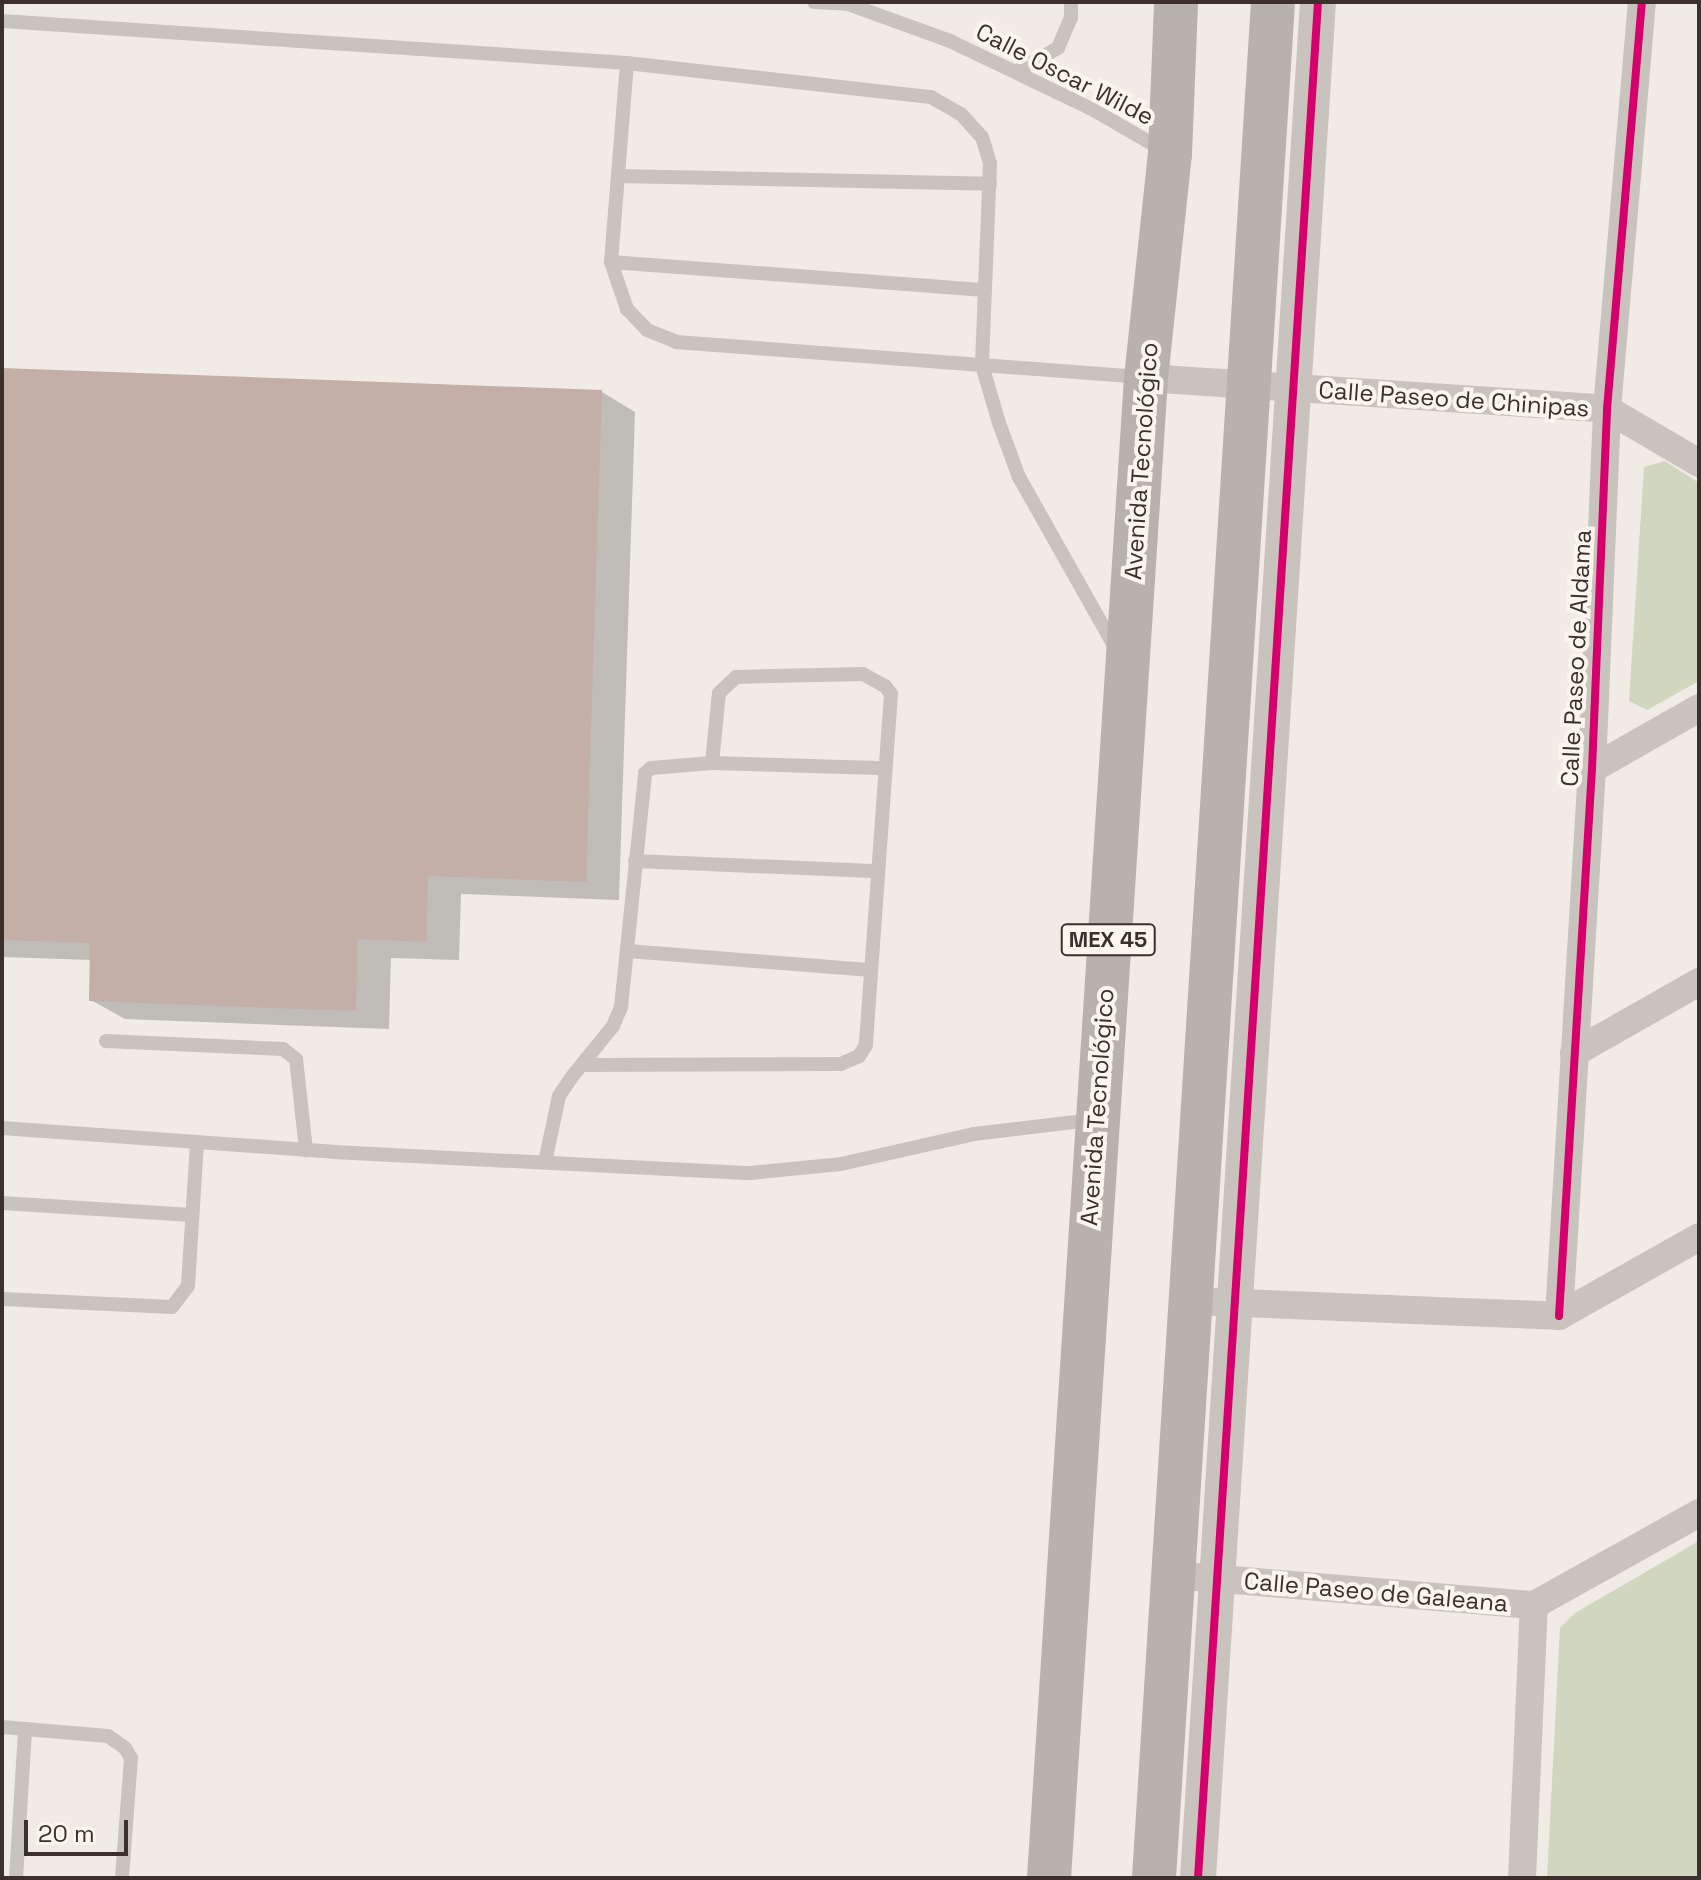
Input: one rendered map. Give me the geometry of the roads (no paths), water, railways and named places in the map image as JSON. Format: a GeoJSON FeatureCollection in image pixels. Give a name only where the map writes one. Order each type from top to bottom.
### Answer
{"type":"FeatureCollection","features":[{"type":"Feature","properties":{"kind":"main road","name":"Avenida Tecnológico"},"geometry":{"type":"LineString","coordinates":[[1049,1878],[1126,667],[1146,378],[1170,154],[1176,2]]}},
{"type":"Feature","properties":{"kind":"main road"},"geometry":{"type":"LineString","coordinates":[[1154,1878],[1174,1575],[1212,1302],[1251,386],[1273,2]]}},
{"type":"Feature","properties":{"kind":"street"},"geometry":{"type":"LineString","coordinates":[[1198,1878],[1218,1579],[1212,1302],[1296,389],[1318,2]]}},
{"type":"Feature","properties":{"kind":"street","name":"Calle Paseo de Aldama"},"geometry":{"type":"LineString","coordinates":[[1559,1316],[1592,769],[1607,409],[1642,2]]}},
{"type":"Feature","properties":{"kind":"street","name":"Calle Paseo de Chinipas"},"geometry":{"type":"LineString","coordinates":[[1146,378],[1607,409],[1699,463]]}},
{"type":"Feature","properties":{"kind":"street"},"geometry":{"type":"LineString","coordinates":[[1592,769],[1699,708]]}},
{"type":"Feature","properties":{"kind":"street"},"geometry":{"type":"LineString","coordinates":[[1574,1053],[1699,982]]}},
{"type":"Feature","properties":{"kind":"street"},"geometry":{"type":"LineString","coordinates":[[1212,1302],[1559,1316],[1699,1237]]}},
{"type":"Feature","properties":{"kind":"street","name":"Calle Paseo de Galeana"},"geometry":{"type":"LineString","coordinates":[[1174,1575],[1534,1605],[1699,1513]]}},
{"type":"Feature","properties":{"kind":"street"},"geometry":{"type":"LineString","coordinates":[[1522,1878],[1534,1605]]}},
{"type":"Feature","properties":{"kind":"lane","name":"Calle Oscar Wilde"},"geometry":{"type":"LineString","coordinates":[[814,2],[852,3],[1017,71],[1170,154]]}},
{"type":"Feature","properties":{"kind":"lane"},"geometry":{"type":"LineString","coordinates":[[1017,71],[1058,48],[1071,18],[1071,2]]}},
{"type":"Feature","properties":{"kind":"lane"},"geometry":{"type":"LineString","coordinates":[[2,21],[627,63],[931,97],[961,114],[982,137],[990,164],[982,365],[1019,477],[1126,667]]}},
{"type":"Feature","properties":{"kind":"lane"},"geometry":{"type":"LineString","coordinates":[[627,63],[611,262],[627,309],[647,330],[676,342],[1146,378]]}},
{"type":"Feature","properties":{"kind":"lane"},"geometry":{"type":"LineString","coordinates":[[618,176],[990,184]]}},
{"type":"Feature","properties":{"kind":"lane"},"geometry":{"type":"LineString","coordinates":[[611,262],[985,290]]}},
{"type":"Feature","properties":{"kind":"lane"},"geometry":{"type":"LineString","coordinates":[[582,1065],[853,1061],[866,1045],[891,694],[863,674],[727,681],[719,693],[712,763]]}},
{"type":"Feature","properties":{"kind":"lane"},"geometry":{"type":"LineString","coordinates":[[545,1162],[553,1109],[621,1007],[645,773],[651,768],[712,763],[885,768]]}},
{"type":"Feature","properties":{"kind":"lane"},"geometry":{"type":"LineString","coordinates":[[635,861],[878,871]]}},
{"type":"Feature","properties":{"kind":"lane"},"geometry":{"type":"LineString","coordinates":[[628,951],[871,970]]}},
{"type":"Feature","properties":{"kind":"lane"},"geometry":{"type":"LineString","coordinates":[[106,1041],[283,1049],[296,1059],[306,1150]]}},
{"type":"Feature","properties":{"kind":"lane"},"geometry":{"type":"LineString","coordinates":[[2,1128],[306,1150],[795,1171],[974,1134],[1096,1120]]}},
{"type":"Feature","properties":{"kind":"lane"},"geometry":{"type":"LineString","coordinates":[[2,1299],[172,1307],[188,1286],[197,1142]]}},
{"type":"Feature","properties":{"kind":"lane"},"geometry":{"type":"LineString","coordinates":[[2,1203],[192,1215]]}},
{"type":"Feature","properties":{"kind":"lane"},"geometry":{"type":"LineString","coordinates":[[2,1727],[108,1736],[125,1748],[131,1758],[122,1878]]}},
{"type":"Feature","properties":{"kind":"lane"},"geometry":{"type":"LineString","coordinates":[[16,1878],[25,1729]]}}]}
